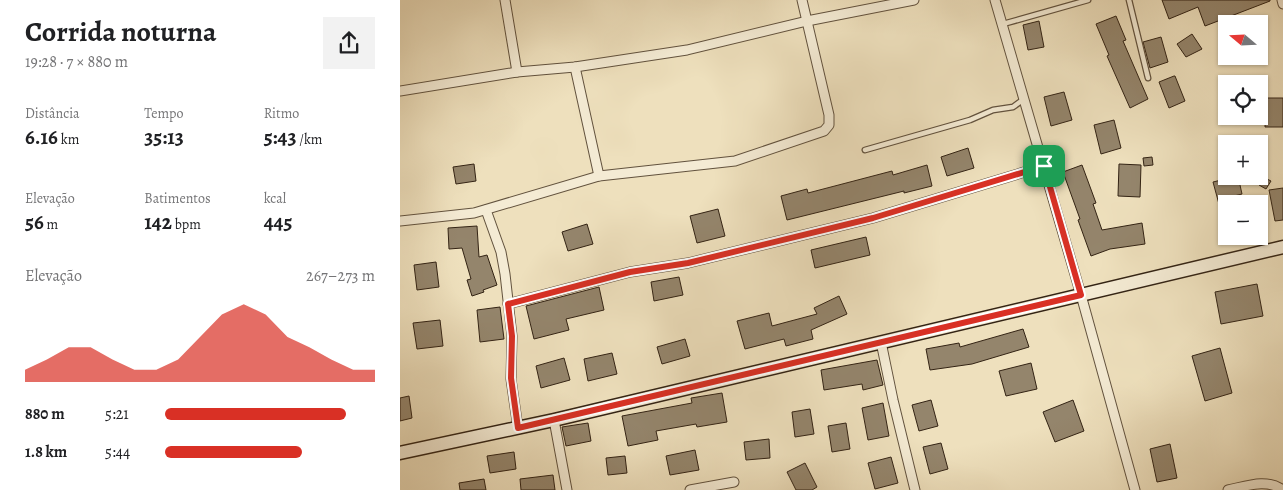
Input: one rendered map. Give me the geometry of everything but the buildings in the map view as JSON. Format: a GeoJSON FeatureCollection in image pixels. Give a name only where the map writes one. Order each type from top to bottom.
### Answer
{"type":"FeatureCollection","features":[{"type":"Feature","properties":{"kind":"street"},"geometry":{"type":"LineString","coordinates":[[505,0],[517,72]]}},
{"type":"Feature","properties":{"kind":"street"},"geometry":{"type":"LineString","coordinates":[[400,221],[474,213],[599,176],[735,161],[824,131],[829,125],[829,115],[802,0]]}},
{"type":"Feature","properties":{"kind":"street"},"geometry":{"type":"LineString","coordinates":[[400,91],[517,72],[575,67],[687,50],[807,21],[914,0]]}},
{"type":"Feature","properties":{"kind":"street"},"geometry":{"type":"LineString","coordinates":[[995,0],[1081,295],[1135,490]]}},
{"type":"Feature","properties":{"kind":"street"},"geometry":{"type":"LineString","coordinates":[[1282,0],[1283,4]]}},
{"type":"Feature","properties":{"kind":"street"},"geometry":{"type":"LineString","coordinates":[[575,67],[599,176]]}},
{"type":"Feature","properties":{"kind":"street"},"geometry":{"type":"LineString","coordinates":[[508,304],[630,272],[688,263],[863,221],[1044,166]]}},
{"type":"Feature","properties":{"kind":"street"},"geometry":{"type":"LineString","coordinates":[[486,210],[501,252],[505,274],[512,336],[511,378],[518,428]]}},
{"type":"Feature","properties":{"kind":"street"},"geometry":{"type":"LineString","coordinates":[[400,453],[554,420],[1283,248]]}},
{"type":"Feature","properties":{"kind":"street"},"geometry":{"type":"LineString","coordinates":[[881,342],[915,490]]}},
{"type":"Feature","properties":{"kind":"street"},"geometry":{"type":"LineString","coordinates":[[554,420],[567,490]]}},
{"type":"Feature","properties":{"kind":"street"},"geometry":{"type":"LineString","coordinates":[[690,490],[734,482]]}},
{"type":"Feature","properties":{"kind":"street"},"geometry":{"type":"LineString","coordinates":[[1228,490],[1261,483],[1270,483],[1282,490]]}},
{"type":"Feature","properties":{"kind":"lane"},"geometry":{"type":"LineString","coordinates":[[1003,24],[1088,0]]}},
{"type":"Feature","properties":{"kind":"lane"},"geometry":{"type":"LineString","coordinates":[[1129,0],[1148,78]]}},
{"type":"Feature","properties":{"kind":"lane"},"geometry":{"type":"LineString","coordinates":[[865,150],[970,120],[994,110],[1013,107],[1024,99]]}},
{"type":"Feature","properties":{"kind":"route"},"geometry":{"type":"LineString","coordinates":[[1044,166],[1081,295],[518,428],[511,378],[512,336],[508,304],[630,272],[688,263],[776,243],[873,218],[1044,166]]}}]}
